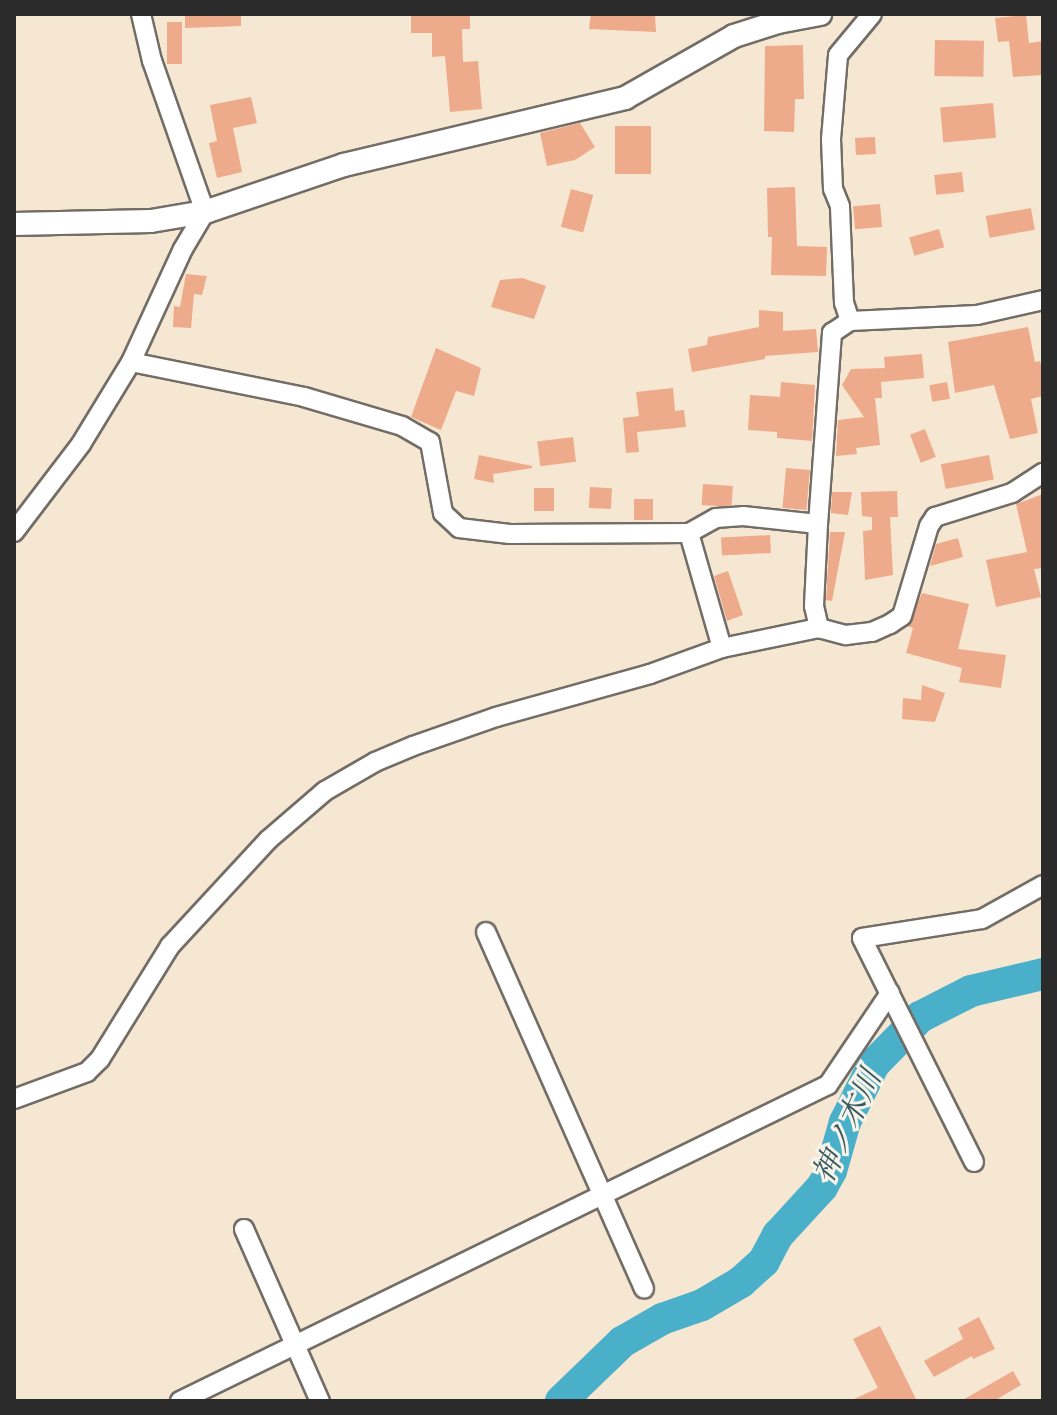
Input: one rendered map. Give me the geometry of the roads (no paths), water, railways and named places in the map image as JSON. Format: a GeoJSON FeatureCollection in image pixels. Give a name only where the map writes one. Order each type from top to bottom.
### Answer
{"type":"FeatureCollection","features":[{"type":"Feature","properties":{"kind":"street"},"geometry":{"type":"LineString","coordinates":[[141,14],[152,61],[205,212]]}},
{"type":"Feature","properties":{"kind":"street"},"geometry":{"type":"LineString","coordinates":[[14,224],[151,221],[205,212],[344,165],[625,98],[734,36],[778,22],[820,14]]}},
{"type":"Feature","properties":{"kind":"street"},"geometry":{"type":"LineString","coordinates":[[850,321],[844,303],[840,206],[833,189],[831,139],[838,55],[872,14]]}},
{"type":"Feature","properties":{"kind":"street"},"geometry":{"type":"LineString","coordinates":[[14,532],[81,444],[131,362],[183,249],[205,212]]}},
{"type":"Feature","properties":{"kind":"street"},"geometry":{"type":"LineString","coordinates":[[819,628],[814,606],[832,333],[850,321],[977,315],[1043,300]]}},
{"type":"Feature","properties":{"kind":"street"},"geometry":{"type":"LineString","coordinates":[[131,362],[304,397],[402,426],[430,442],[443,513],[459,528],[510,534],[689,533],[716,518],[743,516],[818,524]]}},
{"type":"Feature","properties":{"kind":"street"},"geometry":{"type":"LineString","coordinates":[[14,1099],[87,1072],[100,1059],[170,946],[268,840],[325,791],[375,762],[413,746],[496,717],[650,674],[722,648],[819,628],[846,635],[872,632],[902,616],[929,526],[935,517],[1012,493],[1043,473]]}},
{"type":"Feature","properties":{"kind":"street"},"geometry":{"type":"LineString","coordinates":[[689,533],[722,648]]}},
{"type":"Feature","properties":{"kind":"street"},"geometry":{"type":"LineString","coordinates":[[974,1162],[862,938],[982,919],[1043,885]]}},
{"type":"Feature","properties":{"kind":"street"},"geometry":{"type":"LineString","coordinates":[[486,932],[644,1289]]}},
{"type":"Feature","properties":{"kind":"street"},"geometry":{"type":"LineString","coordinates":[[180,1401],[828,1085],[890,993]]}},
{"type":"Feature","properties":{"kind":"street"},"geometry":{"type":"LineString","coordinates":[[244,1229],[320,1401]]}},
{"type":"Feature","properties":{"kind":"waterway","name":"神ノ木川"},"geometry":{"type":"LineString","coordinates":[[561,1401],[622,1342],[662,1319],[702,1305],[741,1282],[764,1261],[778,1235],[822,1187],[831,1171],[845,1122],[874,1064],[920,1017],[971,991],[1043,974]]}}]}
